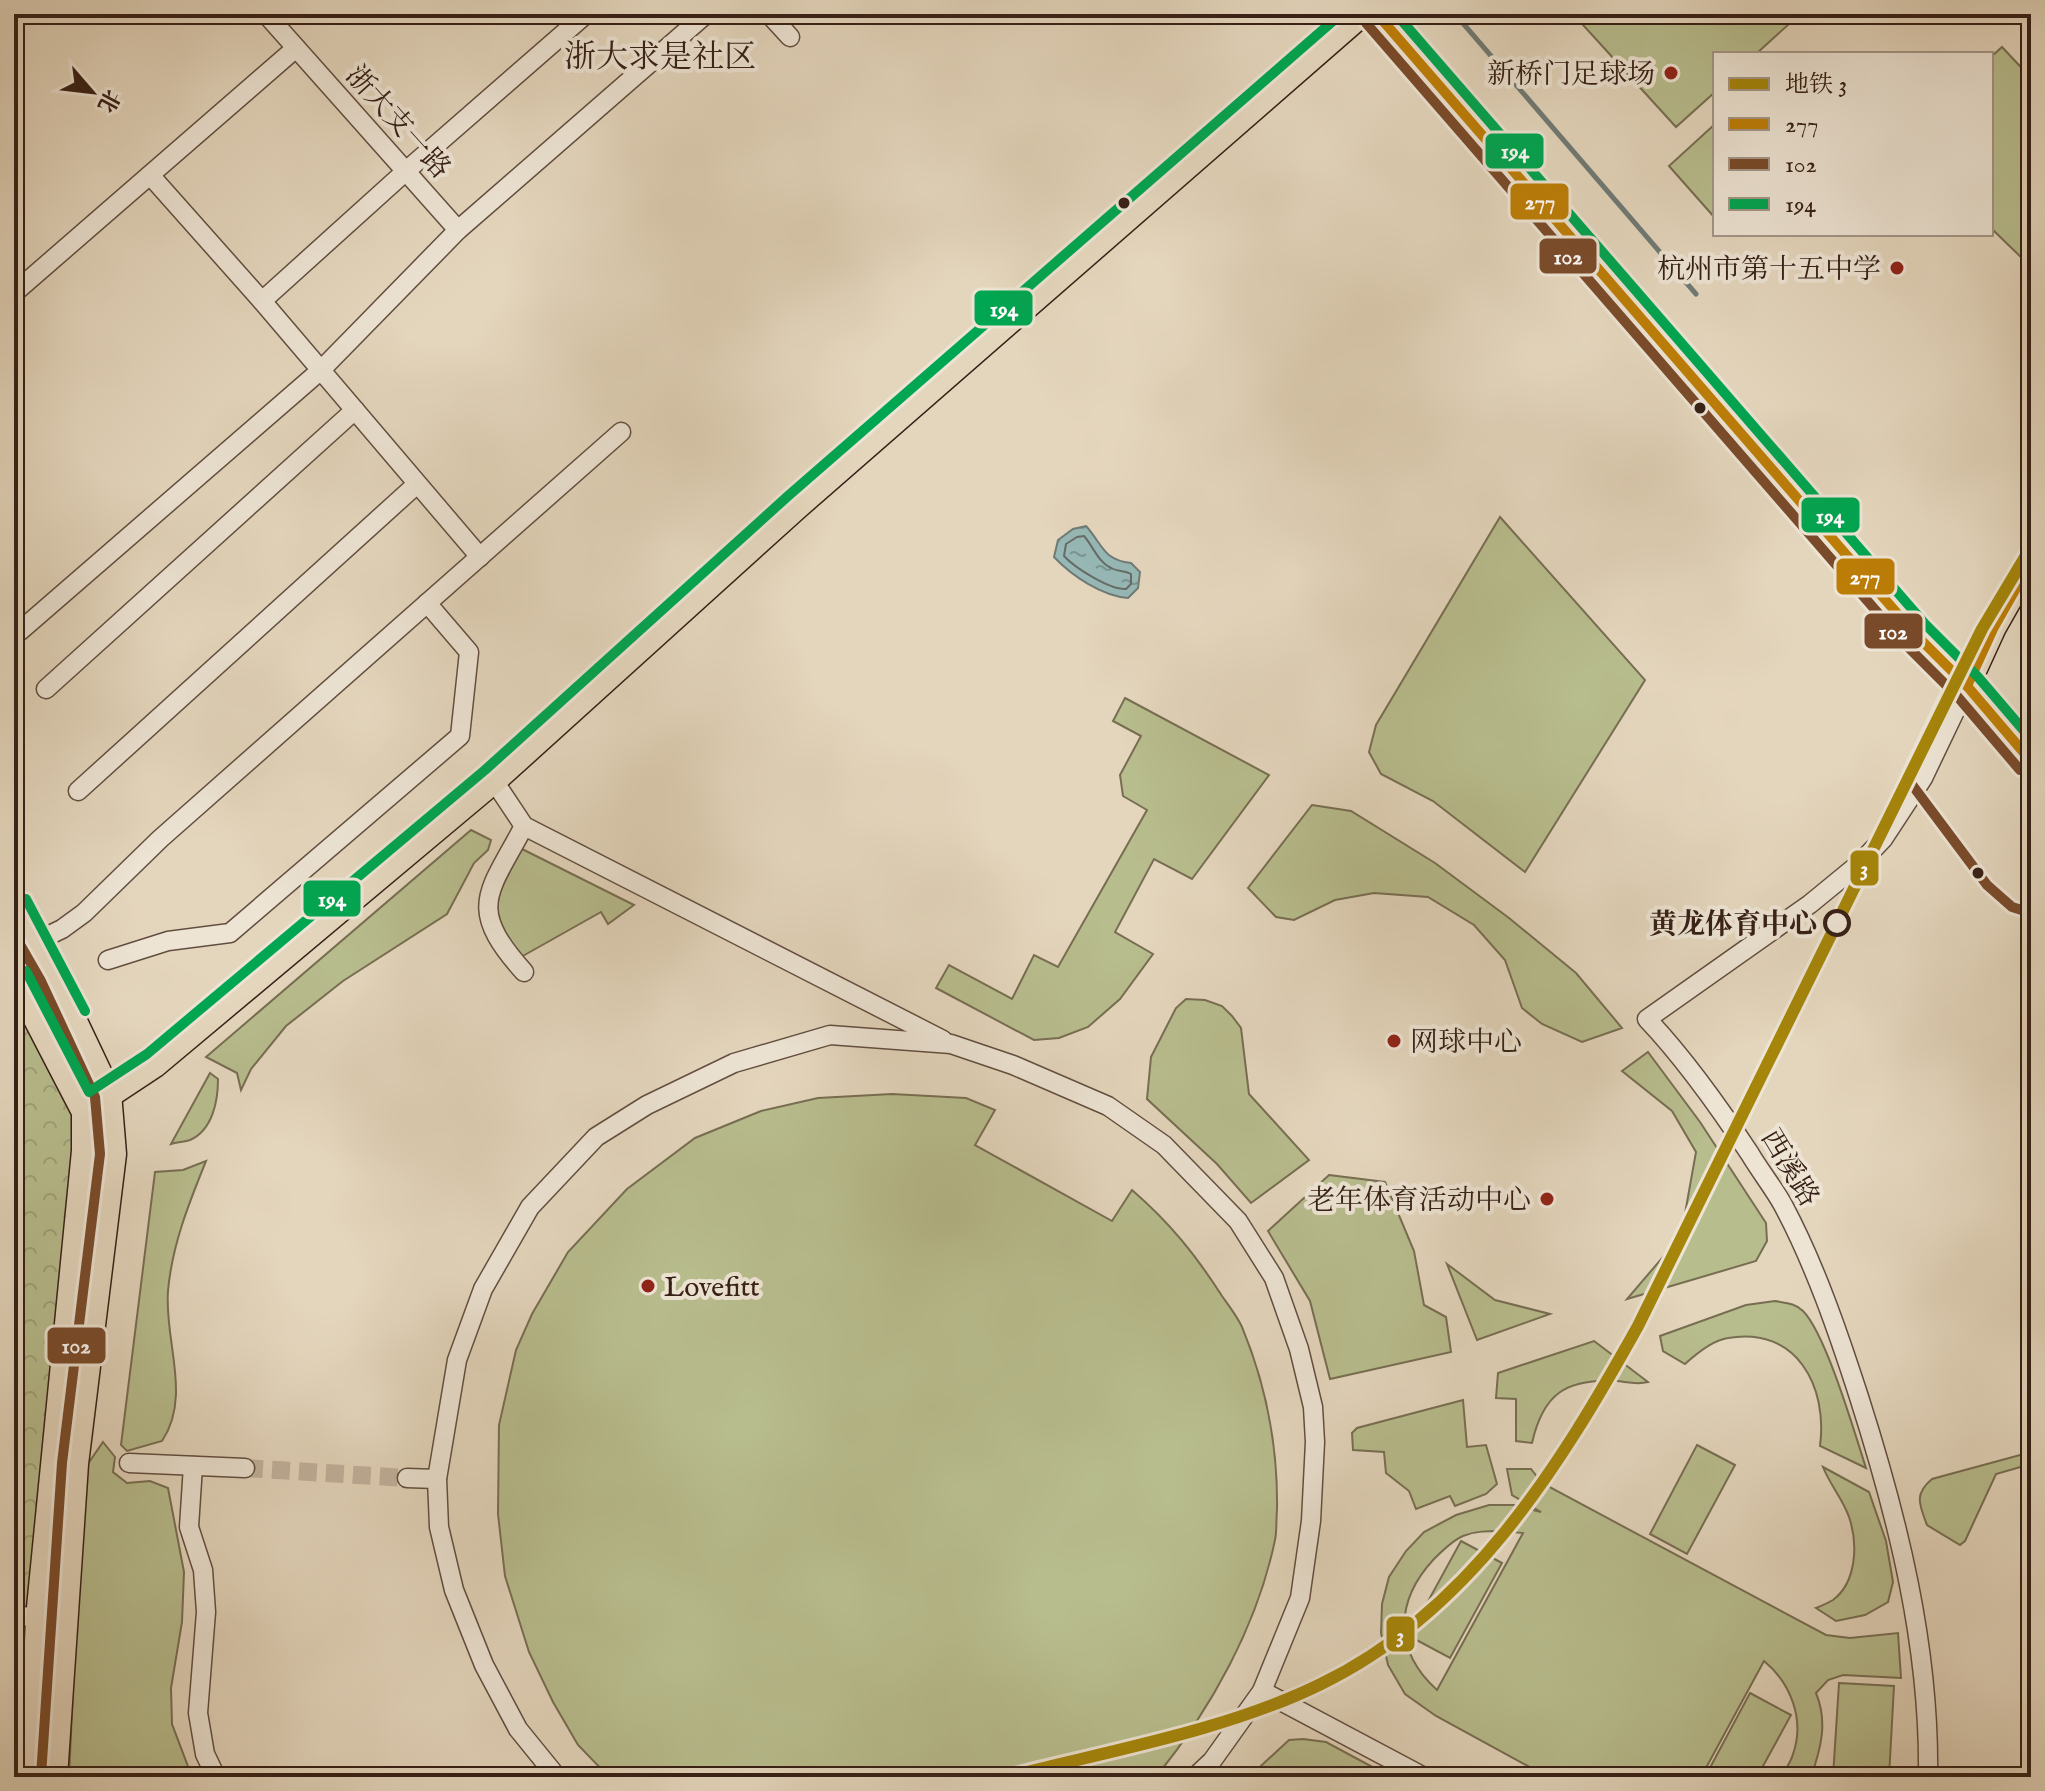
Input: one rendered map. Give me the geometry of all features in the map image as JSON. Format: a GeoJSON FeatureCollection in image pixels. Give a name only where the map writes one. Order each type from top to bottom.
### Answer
{"type":"FeatureCollection","features":[{"type":"Feature","properties":{"kind":"main road"},"geometry":{"type":"LineString","coordinates":[[84,1112],[155,1065],[494,781],[797,507],[1362,14]]}},
{"type":"Feature","properties":{"kind":"main road"},"geometry":{"type":"LineString","coordinates":[[1377,14],[1905,622],[1967,686],[2031,761]]}},
{"type":"Feature","properties":{"kind":"main road","name":"西溪路"},"geometry":{"type":"LineString","coordinates":[[1967,686],[1994,627],[2031,562]]}},
{"type":"Feature","properties":{"kind":"main road"},"geometry":{"type":"LineString","coordinates":[[14,906],[35,942],[109,1093],[114,1154],[76,1464],[55,1777]]}},
{"type":"Feature","properties":{"kind":"main road"},"geometry":{"type":"LineString","coordinates":[[14,977],[84,1112],[84,1151],[38,1618],[31,1777]]}},
{"type":"Feature","properties":{"kind":"street","name":"浙大支一路"},"geometry":{"type":"LineString","coordinates":[[266,14],[458,230]]}},
{"type":"Feature","properties":{"kind":"street"},"geometry":{"type":"LineString","coordinates":[[262,301],[586,14]]}},
{"type":"Feature","properties":{"kind":"street"},"geometry":{"type":"LineString","coordinates":[[20,631],[321,370],[458,230],[706,14]]}},
{"type":"Feature","properties":{"kind":"street"},"geometry":{"type":"LineString","coordinates":[[769,14],[790,37]]}},
{"type":"Feature","properties":{"kind":"street"},"geometry":{"type":"LineString","coordinates":[[14,293],[296,48]]}},
{"type":"Feature","properties":{"kind":"street"},"geometry":{"type":"LineString","coordinates":[[150,175],[480,557]]}},
{"type":"Feature","properties":{"kind":"street"},"geometry":{"type":"LineString","coordinates":[[46,689],[355,410]]}},
{"type":"Feature","properties":{"kind":"street"},"geometry":{"type":"LineString","coordinates":[[35,942],[62,929],[84,913],[160,839],[621,432]]}},
{"type":"Feature","properties":{"kind":"street"},"geometry":{"type":"LineString","coordinates":[[78,791],[417,484]]}},
{"type":"Feature","properties":{"kind":"street"},"geometry":{"type":"LineString","coordinates":[[108,960],[168,941],[230,933],[460,736],[469,652],[427,603]]}},
{"type":"Feature","properties":{"kind":"street","name":"西溪路"},"geometry":{"type":"LineString","coordinates":[[1928,1777],[1929,1726],[1917,1634],[1895,1516],[1837,1330],[1783,1205],[1674,1047],[1647,1019],[1810,904],[1875,847],[1923,778],[1967,686]]}},
{"type":"Feature","properties":{"kind":"street"},"geometry":{"type":"LineString","coordinates":[[494,781],[524,826],[951,1044],[1013,1065],[1108,1106],[1164,1145],[1238,1221],[1274,1278],[1299,1349],[1313,1407],[1315,1442],[1311,1521],[1300,1598],[1262,1691],[1212,1761],[1195,1777]]}},
{"type":"Feature","properties":{"kind":"street"},"geometry":{"type":"LineString","coordinates":[[524,826],[490,889],[487,908],[496,938],[524,972]]}},
{"type":"Feature","properties":{"kind":"street"},"geometry":{"type":"LineString","coordinates":[[557,1777],[518,1729],[479,1652],[454,1590],[439,1527],[437,1479],[457,1360],[483,1289],[530,1207],[596,1137],[647,1105],[734,1063],[830,1035],[951,1044]]}},
{"type":"Feature","properties":{"kind":"street"},"geometry":{"type":"LineString","coordinates":[[129,1463],[245,1468]]}},
{"type":"Feature","properties":{"kind":"street"},"geometry":{"type":"LineString","coordinates":[[193,1466],[189,1527],[203,1570],[206,1612],[198,1713],[205,1754],[216,1777]]}},
{"type":"Feature","properties":{"kind":"street"},"geometry":{"type":"LineString","coordinates":[[407,1478],[437,1479]]}},
{"type":"Feature","properties":{"kind":"street"},"geometry":{"type":"LineString","coordinates":[[14,1615],[38,1618]]}},
{"type":"Feature","properties":{"kind":"street"},"geometry":{"type":"LineString","coordinates":[[1262,1691],[1424,1777]]}},
{"type":"Feature","properties":{"kind":"green space","name":"新桥门足球场"},"geometry":{"type":"Polygon","coordinates":[[[1573,14],[1800,14],[1758,52],[1713,52],[1713,94],[1676,127],[1573,14]]]}},
{"type":"Feature","properties":{"kind":"green space"},"geometry":{"type":"Polygon","coordinates":[[[2002,47],[2031,78],[2031,267],[1993,230],[1993,55],[2002,47]]]}},
{"type":"Feature","properties":{"kind":"green space"},"geometry":{"type":"Polygon","coordinates":[[[1713,126],[1713,216],[1669,166],[1713,126]]]}},
{"type":"Feature","properties":{"kind":"green space"},"geometry":{"type":"Polygon","coordinates":[[[1500,517],[1645,680],[1525,872],[1433,801],[1381,774],[1369,752],[1376,725],[1500,517]]]}},
{"type":"Feature","properties":{"kind":"green space"},"geometry":{"type":"Polygon","coordinates":[[[1125,698],[1269,775],[1192,879],[1154,859],[1115,932],[1153,954],[1120,999],[1088,1027],[1059,1038],[1034,1040],[936,988],[949,965],[1012,999],[1034,955],[1058,967],[1147,810],[1123,796],[1120,775],[1141,736],[1113,721],[1125,698]]]}},
{"type":"Feature","properties":{"kind":"green space"},"geometry":{"type":"Polygon","coordinates":[[[1312,805],[1351,811],[1435,863],[1576,973],[1622,1028],[1582,1042],[1542,1024],[1522,1008],[1505,960],[1474,925],[1428,897],[1374,893],[1335,900],[1294,920],[1276,917],[1248,888],[1312,805]]]}},
{"type":"Feature","properties":{"kind":"green space"},"geometry":{"type":"Polygon","coordinates":[[[471,830],[491,840],[488,850],[474,863],[447,914],[343,981],[286,1026],[251,1069],[241,1090],[237,1073],[206,1057],[471,830]]]}},
{"type":"Feature","properties":{"kind":"green space"},"geometry":{"type":"Polygon","coordinates":[[[522,849],[634,905],[608,924],[601,912],[521,957],[502,927],[497,908],[505,882],[522,849]]]}},
{"type":"Feature","properties":{"kind":"green space"},"geometry":{"type":"Polygon","coordinates":[[[14,941],[80,1066],[90,1093],[99,1146],[62,1490],[43,1777],[14,1777],[14,941]]]}},
{"type":"Feature","properties":{"kind":"green space"},"geometry":{"type":"Polygon","coordinates":[[[1186,999],[1205,1000],[1222,1006],[1232,1016],[1241,1028],[1249,1094],[1309,1160],[1251,1203],[1217,1164],[1147,1099],[1151,1057],[1176,1008],[1186,999]]]}},
{"type":"Feature","properties":{"kind":"green space"},"geometry":{"type":"Polygon","coordinates":[[[1648,1052],[1700,1122],[1766,1223],[1767,1241],[1756,1261],[1627,1299],[1681,1236],[1696,1152],[1672,1111],[1622,1071],[1648,1052]]]}},
{"type":"Feature","properties":{"kind":"green space"},"geometry":{"type":"Polygon","coordinates":[[[210,1073],[218,1079],[217,1096],[209,1122],[190,1140],[171,1144],[210,1073]]]}},
{"type":"Feature","properties":{"kind":"green space"},"geometry":{"type":"Polygon","coordinates":[[[892,1094],[966,1098],[995,1110],[975,1145],[1112,1221],[1132,1190],[1202,1266],[1242,1327],[1264,1394],[1273,1440],[1277,1487],[1275,1540],[1257,1604],[1213,1695],[1156,1777],[609,1777],[578,1745],[553,1702],[529,1652],[505,1576],[498,1514],[499,1425],[516,1350],[532,1314],[568,1252],[627,1189],[695,1138],[761,1111],[818,1098],[892,1094]]]}},
{"type":"Feature","properties":{"kind":"green space"},"geometry":{"type":"Polygon","coordinates":[[[206,1161],[182,1224],[170,1274],[168,1310],[176,1387],[171,1424],[162,1441],[127,1451],[121,1445],[155,1172],[183,1170],[206,1161]]]}},
{"type":"Feature","properties":{"kind":"green space"},"geometry":{"type":"Polygon","coordinates":[[[1329,1175],[1385,1182],[1414,1251],[1424,1305],[1446,1317],[1451,1352],[1330,1379],[1310,1301],[1268,1231],[1329,1175]]]}},
{"type":"Feature","properties":{"kind":"green space"},"geometry":{"type":"Polygon","coordinates":[[[1447,1264],[1495,1300],[1550,1314],[1477,1340],[1447,1264]]]}},
{"type":"Feature","properties":{"kind":"green space"},"geometry":{"type":"Polygon","coordinates":[[[1775,1301],[1797,1306],[1812,1323],[1839,1385],[1866,1468],[1820,1446],[1819,1402],[1812,1382],[1789,1351],[1772,1341],[1752,1337],[1728,1338],[1699,1352],[1685,1364],[1663,1351],[1660,1336],[1746,1305],[1775,1301]]]}},
{"type":"Feature","properties":{"kind":"green space"},"geometry":{"type":"Polygon","coordinates":[[[1594,1341],[1648,1382],[1599,1381],[1571,1386],[1550,1401],[1532,1443],[1516,1441],[1516,1399],[1496,1398],[1498,1373],[1594,1341]]]}},
{"type":"Feature","properties":{"kind":"green space"},"geometry":{"type":"Polygon","coordinates":[[[1463,1400],[1467,1447],[1486,1445],[1497,1484],[1486,1494],[1455,1506],[1450,1496],[1416,1509],[1409,1491],[1386,1473],[1384,1452],[1353,1450],[1352,1433],[1357,1428],[1463,1400]]]}},
{"type":"Feature","properties":{"kind":"green space"},"geometry":{"type":"Polygon","coordinates":[[[103,1442],[115,1457],[113,1472],[127,1483],[150,1481],[168,1488],[184,1572],[182,1622],[171,1688],[172,1724],[192,1777],[69,1777],[83,1471],[103,1442]]]}},
{"type":"Feature","properties":{"kind":"green space"},"geometry":{"type":"Polygon","coordinates":[[[1697,1445],[1735,1465],[1687,1554],[1650,1534],[1697,1445]]]}},
{"type":"Feature","properties":{"kind":"green space"},"geometry":{"type":"Polygon","coordinates":[[[2031,1452],[2031,1464],[1996,1474],[1965,1541],[1960,1545],[1927,1525],[1920,1495],[1932,1479],[2031,1452]]]}},
{"type":"Feature","properties":{"kind":"green space"},"geometry":{"type":"Polygon","coordinates":[[[1823,1467],[1869,1492],[1886,1541],[1893,1582],[1888,1602],[1865,1615],[1836,1621],[1816,1608],[1833,1600],[1847,1583],[1853,1562],[1854,1538],[1846,1510],[1823,1467]]]}},
{"type":"Feature","properties":{"kind":"green space"},"geometry":{"type":"Polygon","coordinates":[[[1507,1469],[1531,1469],[1542,1483],[1826,1635],[1850,1638],[1898,1633],[1901,1678],[1843,1675],[1828,1680],[1816,1693],[1822,1714],[1822,1735],[1811,1777],[1781,1777],[1791,1760],[1796,1741],[1796,1715],[1782,1680],[1764,1661],[1701,1777],[1548,1777],[1436,1716],[1405,1694],[1388,1665],[1381,1633],[1382,1604],[1389,1577],[1406,1551],[1424,1532],[1456,1515],[1489,1505],[1514,1505],[1541,1512],[1512,1495],[1507,1469]],[[1523,1533],[1468,1534],[1448,1546],[1421,1575],[1406,1609],[1404,1626],[1413,1659],[1437,1690],[1523,1533]]]}},
{"type":"Feature","properties":{"kind":"green space"},"geometry":{"type":"Polygon","coordinates":[[[1461,1541],[1502,1563],[1450,1658],[1409,1636],[1461,1541]]]}},
{"type":"Feature","properties":{"kind":"green space"},"geometry":{"type":"Polygon","coordinates":[[[1839,1683],[1894,1686],[1889,1777],[1833,1777],[1839,1683]]]}},
{"type":"Feature","properties":{"kind":"green space"},"geometry":{"type":"Polygon","coordinates":[[[1750,1693],[1791,1715],[1757,1777],[1705,1777],[1750,1693]]]}},
{"type":"Feature","properties":{"kind":"green space"},"geometry":{"type":"Polygon","coordinates":[[[1289,1740],[1326,1742],[1391,1777],[1249,1777],[1289,1740]]]}},
{"type":"Feature","properties":{"kind":"water"},"geometry":{"type":"Polygon","coordinates":[[[1086,526],[1109,555],[1131,563],[1140,572],[1138,588],[1128,598],[1088,584],[1054,557],[1058,540],[1073,529],[1086,526]]]}},
{"type":"Feature","properties":{"kind":"waterway"},"geometry":{"type":"LineString","coordinates":[[1455,14],[1696,294]]}},
{"type":"Feature","properties":{"kind":"tunnel"},"geometry":{"type":"LineString","coordinates":[[245,1468],[407,1478]]}},
{"type":"Feature","properties":{"kind":"metro line","name":"3"},"geometry":{"type":"LineString","coordinates":[[1007,1777],[1207,1727],[1321,1684],[1374,1654],[1422,1617],[1466,1576],[1506,1530],[1577,1431],[1638,1326],[1982,629],[2031,547]]}},
{"type":"Feature","properties":{"kind":"transit line","name":"194"},"geometry":{"type":"LineString","coordinates":[[26,971],[89,1092],[147,1054],[485,770],[788,496],[1341,14]]}},
{"type":"Feature","properties":{"kind":"transit line","name":"277"},"geometry":{"type":"LineString","coordinates":[[1377,14],[1915,634],[1967,686],[2031,761]]}},
{"type":"Feature","properties":{"kind":"transit line","name":"194"},"geometry":{"type":"LineString","coordinates":[[1396,14],[1925,624],[1978,677],[2031,739]]}},
{"type":"Feature","properties":{"kind":"transit line","name":"102"},"geometry":{"type":"LineString","coordinates":[[1366,23],[1904,643],[1957,696],[2020,770]]}},
{"type":"Feature","properties":{"kind":"transit line","name":"277"},"geometry":{"type":"LineString","coordinates":[[1967,686],[1994,627],[2031,562]]}},
{"type":"Feature","properties":{"kind":"transit line","name":"102"},"geometry":{"type":"LineString","coordinates":[[1954,680],[1910,772],[1910,782],[1987,885],[2012,907],[2028,912]]}},
{"type":"Feature","properties":{"kind":"transit line","name":"194"},"geometry":{"type":"LineString","coordinates":[[26,899],[85,1011]]}},
{"type":"Feature","properties":{"kind":"transit line","name":"102"},"geometry":{"type":"LineString","coordinates":[[14,934],[41,981],[95,1097],[100,1154],[62,1463],[41,1776]]}},
{"type":"Feature","properties":{"kind":"place","name":"新桥门足球场"},"geometry":{"type":"Point","coordinates":[1671,73]}},
{"type":"Feature","properties":{"kind":"place","name":"杭州市第十五中学"},"geometry":{"type":"Point","coordinates":[1897,268]}},
{"type":"Feature","properties":{"kind":"place","name":"黄龙体育中心"},"geometry":{"type":"Point","coordinates":[1837,923]}},
{"type":"Feature","properties":{"kind":"place","name":"网球中心"},"geometry":{"type":"Point","coordinates":[1394,1041]}},
{"type":"Feature","properties":{"kind":"place","name":"老年体育活动中心"},"geometry":{"type":"Point","coordinates":[1547,1199]}},
{"type":"Feature","properties":{"kind":"place","name":"Lovefitt"},"geometry":{"type":"Point","coordinates":[648,1286]}},
{"type":"Feature","properties":{"kind":"district","name":"浙大求是社区"},"geometry":{"type":"Point","coordinates":[660,56]}}]}
